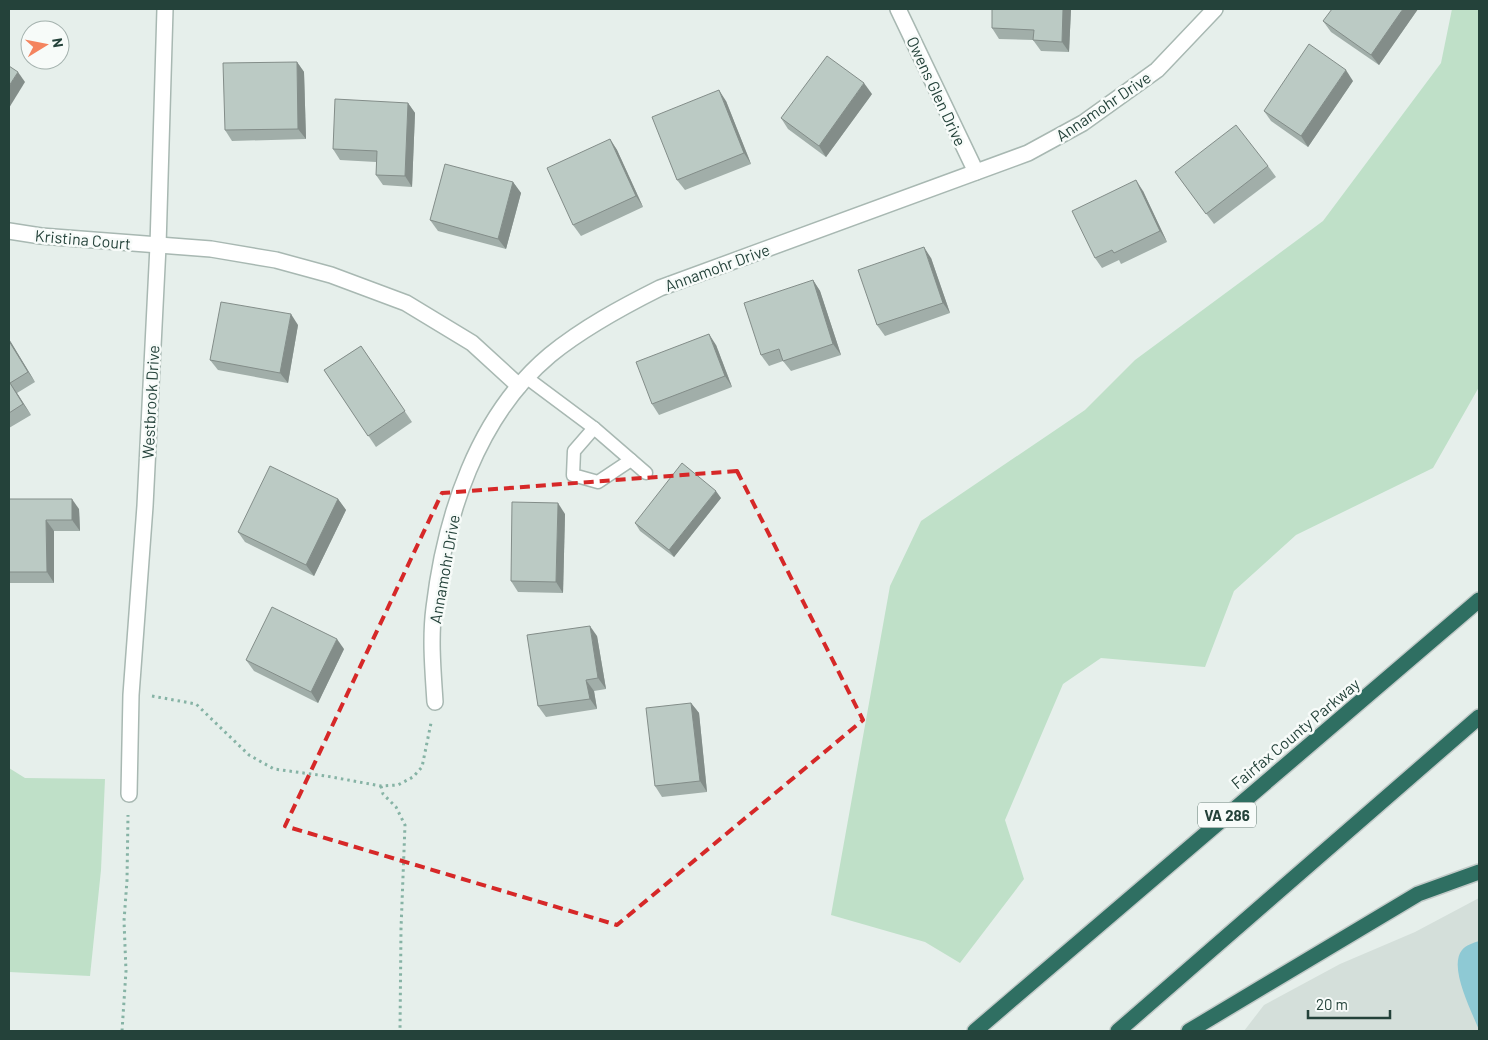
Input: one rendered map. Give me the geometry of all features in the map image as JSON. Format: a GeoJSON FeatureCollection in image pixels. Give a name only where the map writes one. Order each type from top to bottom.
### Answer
{"type":"FeatureCollection","features":[{"type":"Feature","properties":{"kind":"highway","name":"Fairfax County Parkway"},"geometry":{"type":"LineString","coordinates":[[975,1031],[1474,604],[1479,595]]}},
{"type":"Feature","properties":{"kind":"highway"},"geometry":{"type":"LineString","coordinates":[[1118,1031],[1479,717]]}},
{"type":"Feature","properties":{"kind":"highway"},"geometry":{"type":"LineString","coordinates":[[1189,1031],[1418,894],[1479,872]]}},
{"type":"Feature","properties":{"kind":"street","name":"Westbrook Drive"},"geometry":{"type":"LineString","coordinates":[[129,794],[131,694],[145,506],[158,246],[165,9]]}},
{"type":"Feature","properties":{"kind":"street","name":"Owens Glen Drive"},"geometry":{"type":"LineString","coordinates":[[898,9],[976,172]]}},
{"type":"Feature","properties":{"kind":"street","name":"Annamohr Drive"},"geometry":{"type":"LineString","coordinates":[[435,702],[432,655],[434,608],[448,534],[462,483],[490,428],[523,382],[550,355],[624,306],[660,288],[1028,153],[1083,123],[1157,70],[1215,9]]}},
{"type":"Feature","properties":{"kind":"street","name":"Kristina Court"},"geometry":{"type":"LineString","coordinates":[[9,231],[41,236],[211,249],[276,260],[331,275],[406,303],[472,343],[523,382]]}},
{"type":"Feature","properties":{"kind":"lane"},"geometry":{"type":"LineString","coordinates":[[523,382],[594,428],[646,473]]}},
{"type":"Feature","properties":{"kind":"lane"},"geometry":{"type":"LineString","coordinates":[[594,428],[574,451],[573,475],[598,482],[631,460]]}},
{"type":"Feature","properties":{"kind":"path"},"geometry":{"type":"LineString","coordinates":[[131,694],[155,696],[196,704],[249,755],[274,770],[326,776],[381,786],[398,785],[413,777],[422,767],[435,702]]}},
{"type":"Feature","properties":{"kind":"path"},"geometry":{"type":"LineString","coordinates":[[381,786],[383,794],[396,807],[405,825],[400,1031]]}},
{"type":"Feature","properties":{"kind":"path"},"geometry":{"type":"LineString","coordinates":[[122,1031],[126,971],[124,921],[129,794]]}},
{"type":"Feature","properties":{"kind":"highlighted area"},"geometry":{"type":"Polygon","coordinates":[[[737,471],[863,720],[617,925],[285,826],[442,493],[737,471]]]}},
{"type":"Feature","properties":{"kind":"shaded area"},"geometry":{"type":"Polygon","coordinates":[[[1479,898],[1479,1031],[1244,1031],[1264,1005],[1340,964],[1415,932],[1479,898]]]}},
{"type":"Feature","properties":{"kind":"green space"},"geometry":{"type":"Polygon","coordinates":[[[1452,9],[1479,9],[1479,387],[1433,468],[1296,535],[1234,591],[1205,667],[1101,658],[1063,684],[1005,820],[1024,879],[960,963],[925,942],[831,915],[890,586],[921,521],[1085,410],[1135,360],[1323,221],[1441,63],[1452,9]]]}},
{"type":"Feature","properties":{"kind":"green space"},"geometry":{"type":"Polygon","coordinates":[[[9,768],[25,778],[105,779],[101,870],[90,976],[9,972],[9,768]]]}},
{"type":"Feature","properties":{"kind":"water"},"geometry":{"type":"Polygon","coordinates":[[[1479,941],[1479,1030],[1459,978],[1458,958],[1462,950],[1468,945],[1479,941]]]}},
{"type":"Feature","properties":{"kind":"building"},"geometry":{"type":"Polygon","coordinates":[[[992,9],[1063,9],[1062,42],[1033,40],[1034,30],[992,28],[992,9]]]}},
{"type":"Feature","properties":{"kind":"building"},"geometry":{"type":"Polygon","coordinates":[[[1332,9],[1403,9],[1371,55],[1323,21],[1332,9]]]}},
{"type":"Feature","properties":{"kind":"building"},"geometry":{"type":"Polygon","coordinates":[[[1309,44],[1346,70],[1301,136],[1264,111],[1309,44]]]}},
{"type":"Feature","properties":{"kind":"building"},"geometry":{"type":"Polygon","coordinates":[[[827,56],[864,83],[819,146],[781,118],[827,56]]]}},
{"type":"Feature","properties":{"kind":"building"},"geometry":{"type":"Polygon","coordinates":[[[297,62],[298,129],[225,130],[223,63],[297,62]]]}},
{"type":"Feature","properties":{"kind":"building"},"geometry":{"type":"Polygon","coordinates":[[[9,66],[18,72],[9,86],[9,66]]]}},
{"type":"Feature","properties":{"kind":"building"},"geometry":{"type":"Polygon","coordinates":[[[719,90],[744,153],[677,180],[652,117],[719,90]]]}},
{"type":"Feature","properties":{"kind":"building"},"geometry":{"type":"Polygon","coordinates":[[[335,99],[408,103],[405,176],[376,175],[377,151],[333,149],[335,99]]]}},
{"type":"Feature","properties":{"kind":"building"},"geometry":{"type":"Polygon","coordinates":[[[1236,125],[1268,166],[1206,214],[1175,172],[1236,125]]]}},
{"type":"Feature","properties":{"kind":"building"},"geometry":{"type":"Polygon","coordinates":[[[610,139],[636,196],[573,225],[547,168],[610,139]]]}},
{"type":"Feature","properties":{"kind":"building"},"geometry":{"type":"Polygon","coordinates":[[[445,164],[513,182],[498,239],[430,220],[445,164]]]}},
{"type":"Feature","properties":{"kind":"building"},"geometry":{"type":"Polygon","coordinates":[[[1136,180],[1160,231],[1114,253],[1112,250],[1095,258],[1072,211],[1136,180]]]}},
{"type":"Feature","properties":{"kind":"building"},"geometry":{"type":"Polygon","coordinates":[[[924,247],[943,303],[877,325],[858,270],[924,247]]]}},
{"type":"Feature","properties":{"kind":"building"},"geometry":{"type":"Polygon","coordinates":[[[813,280],[833,344],[783,361],[779,349],[761,355],[744,303],[813,280]]]}},
{"type":"Feature","properties":{"kind":"building"},"geometry":{"type":"Polygon","coordinates":[[[221,302],[291,314],[280,373],[210,360],[221,302]]]}},
{"type":"Feature","properties":{"kind":"building"},"geometry":{"type":"Polygon","coordinates":[[[709,334],[725,376],[652,404],[636,362],[709,334]]]}},
{"type":"Feature","properties":{"kind":"building"},"geometry":{"type":"Polygon","coordinates":[[[9,341],[28,372],[10,383],[23,404],[9,413],[9,341]]]}},
{"type":"Feature","properties":{"kind":"building"},"geometry":{"type":"Polygon","coordinates":[[[361,346],[405,411],[368,436],[324,370],[361,346]]]}},
{"type":"Feature","properties":{"kind":"building"},"geometry":{"type":"Polygon","coordinates":[[[682,463],[716,491],[669,550],[635,523],[682,463]]]}},
{"type":"Feature","properties":{"kind":"building"},"geometry":{"type":"Polygon","coordinates":[[[270,466],[338,499],[306,565],[238,532],[270,466]]]}},
{"type":"Feature","properties":{"kind":"building"},"geometry":{"type":"Polygon","coordinates":[[[9,499],[72,499],[72,520],[46,520],[47,572],[9,572],[9,499]]]}},
{"type":"Feature","properties":{"kind":"building"},"geometry":{"type":"Polygon","coordinates":[[[512,502],[558,503],[556,582],[511,581],[512,502]]]}},
{"type":"Feature","properties":{"kind":"building"},"geometry":{"type":"Polygon","coordinates":[[[272,607],[337,639],[311,692],[246,660],[272,607]]]}},
{"type":"Feature","properties":{"kind":"building"},"geometry":{"type":"Polygon","coordinates":[[[590,626],[598,678],[586,680],[590,699],[538,706],[527,635],[590,626]]]}},
{"type":"Feature","properties":{"kind":"building"},"geometry":{"type":"Polygon","coordinates":[[[691,703],[700,781],[655,786],[646,708],[691,703]]]}}]}
